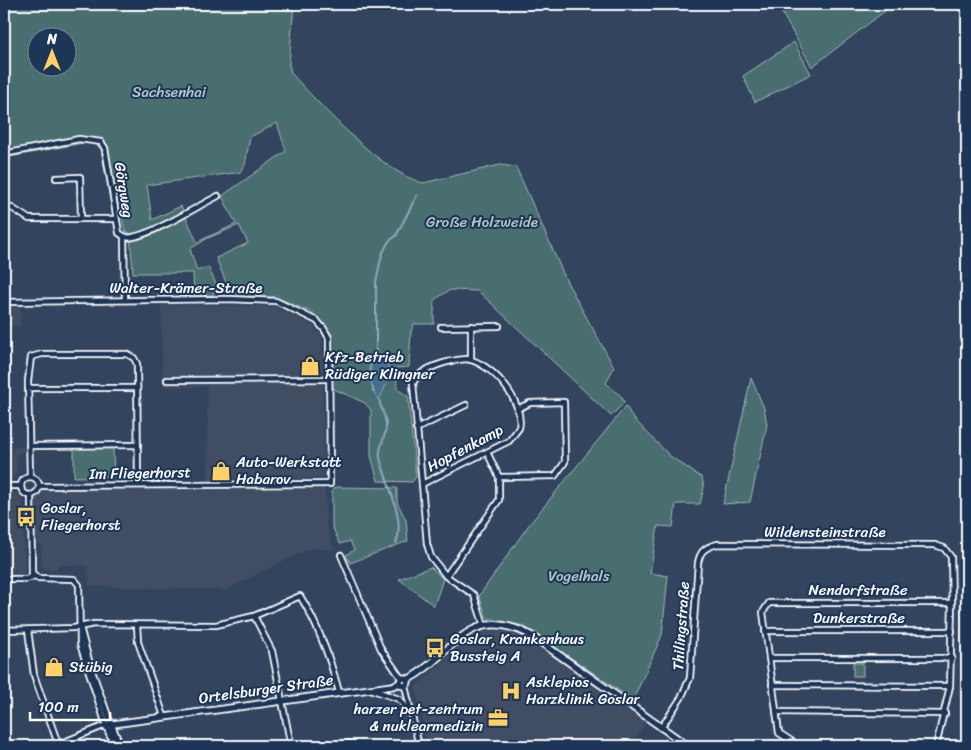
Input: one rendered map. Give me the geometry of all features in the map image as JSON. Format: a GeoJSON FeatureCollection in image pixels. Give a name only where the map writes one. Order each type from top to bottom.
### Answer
{"type":"FeatureCollection","features":[{"type":"Feature","properties":{"kind":"street","name":"Görgweg"},"geometry":{"type":"LineString","coordinates":[[4,154],[79,139],[101,142],[106,148],[115,219],[119,233],[124,237],[132,238],[146,232],[218,196]]}},
{"type":"Feature","properties":{"kind":"street"},"geometry":{"type":"LineString","coordinates":[[56,178],[80,177],[81,219]]}},
{"type":"Feature","properties":{"kind":"street"},"geometry":{"type":"LineString","coordinates":[[4,209],[12,208],[29,219],[115,219]]}},
{"type":"Feature","properties":{"kind":"street"},"geometry":{"type":"LineString","coordinates":[[124,237],[125,300]]}},
{"type":"Feature","properties":{"kind":"street","name":"Walter-Krämer-Straße"},"geometry":{"type":"LineString","coordinates":[[4,302],[125,300],[276,301],[309,316],[324,329],[328,338],[330,484]]}},
{"type":"Feature","properties":{"kind":"street"},"geometry":{"type":"LineString","coordinates":[[471,326],[471,360],[482,364],[500,381],[517,408],[530,403],[564,402],[565,462],[555,476],[499,477]]}},
{"type":"Feature","properties":{"kind":"street"},"geometry":{"type":"LineString","coordinates":[[441,327],[499,326]]}},
{"type":"Feature","properties":{"kind":"street"},"geometry":{"type":"LineString","coordinates":[[30,477],[28,388],[30,360],[35,355],[42,354],[127,354],[136,361],[138,388],[138,486]]}},
{"type":"Feature","properties":{"kind":"street","name":"Hopfenkamp"},"geometry":{"type":"LineString","coordinates":[[471,360],[455,360],[425,371],[417,376],[412,386],[422,484],[487,452],[515,435],[520,424],[517,408]]}},
{"type":"Feature","properties":{"kind":"street"},"geometry":{"type":"LineString","coordinates":[[167,380],[330,379]]}},
{"type":"Feature","properties":{"kind":"street"},"geometry":{"type":"LineString","coordinates":[[28,388],[138,388]]}},
{"type":"Feature","properties":{"kind":"street"},"geometry":{"type":"LineString","coordinates":[[416,429],[466,405]]}},
{"type":"Feature","properties":{"kind":"street"},"geometry":{"type":"LineString","coordinates":[[29,446],[138,445]]}},
{"type":"Feature","properties":{"kind":"street"},"geometry":{"type":"LineString","coordinates":[[446,576],[499,500],[499,477],[487,452]]}},
{"type":"Feature","properties":{"kind":"street"},"geometry":{"type":"LineString","coordinates":[[30,477],[36,479],[39,486],[36,493],[30,495],[24,493],[21,486],[23,481],[30,477]]}},
{"type":"Feature","properties":{"kind":"street","name":"Im Fliegerhorst"},"geometry":{"type":"LineString","coordinates":[[39,486],[330,484]]}},
{"type":"Feature","properties":{"kind":"street"},"geometry":{"type":"LineString","coordinates":[[422,484],[429,551],[434,563],[446,576],[474,595],[484,626]]}},
{"type":"Feature","properties":{"kind":"street"},"geometry":{"type":"LineString","coordinates":[[4,486],[21,486]]}},
{"type":"Feature","properties":{"kind":"street"},"geometry":{"type":"LineString","coordinates":[[30,495],[30,560],[32,572],[38,578],[69,578],[78,582],[80,588],[80,627],[115,746]]}},
{"type":"Feature","properties":{"kind":"street","name":"Wildensteinstraße"},"geometry":{"type":"LineString","coordinates":[[702,550],[718,544],[935,545],[948,550],[952,561],[952,603]]}},
{"type":"Feature","properties":{"kind":"street","name":"Thilingstraße"},"geometry":{"type":"LineString","coordinates":[[661,728],[681,698],[690,678],[698,563],[702,550]]}},
{"type":"Feature","properties":{"kind":"street"},"geometry":{"type":"LineString","coordinates":[[341,555],[381,649],[403,682],[419,746]]}},
{"type":"Feature","properties":{"kind":"street"},"geometry":{"type":"LineString","coordinates":[[4,579],[26,579],[35,576]]}},
{"type":"Feature","properties":{"kind":"street"},"geometry":{"type":"LineString","coordinates":[[4,630],[80,627],[94,624],[209,626],[254,616],[300,596],[312,615],[331,662],[339,692]]}},
{"type":"Feature","properties":{"kind":"street","name":"Nendorfstraße"},"geometry":{"type":"LineString","coordinates":[[765,631],[763,612],[769,603],[952,603]]}},
{"type":"Feature","properties":{"kind":"street"},"geometry":{"type":"LineString","coordinates":[[936,746],[950,686],[952,603]]}},
{"type":"Feature","properties":{"kind":"street"},"geometry":{"type":"LineString","coordinates":[[254,616],[272,652],[291,746]]}},
{"type":"Feature","properties":{"kind":"street"},"geometry":{"type":"LineString","coordinates":[[137,625],[138,642],[164,716]]}},
{"type":"Feature","properties":{"kind":"street"},"geometry":{"type":"LineString","coordinates":[[403,682],[423,670],[460,636],[484,626],[509,626],[532,636],[688,746]]}},
{"type":"Feature","properties":{"kind":"street"},"geometry":{"type":"LineString","coordinates":[[28,630],[34,675],[56,745],[108,724]]}},
{"type":"Feature","properties":{"kind":"street"},"geometry":{"type":"LineString","coordinates":[[765,631],[779,733],[799,746]]}},
{"type":"Feature","properties":{"kind":"street","name":"Dunkerstraße"},"geometry":{"type":"LineString","coordinates":[[765,631],[952,631]]}},
{"type":"Feature","properties":{"kind":"street"},"geometry":{"type":"LineString","coordinates":[[769,658],[952,658]]}},
{"type":"Feature","properties":{"kind":"street","name":"Ortelsburger Straße"},"geometry":{"type":"LineString","coordinates":[[108,724],[282,699],[370,689],[403,682]]}},
{"type":"Feature","properties":{"kind":"street"},"geometry":{"type":"LineString","coordinates":[[772,685],[950,686]]}},
{"type":"Feature","properties":{"kind":"street"},"geometry":{"type":"LineString","coordinates":[[370,689],[399,699],[413,716]]}},
{"type":"Feature","properties":{"kind":"street"},"geometry":{"type":"LineString","coordinates":[[776,712],[945,714]]}},
{"type":"Feature","properties":{"kind":"street"},"geometry":{"type":"LineString","coordinates":[[108,724],[120,746]]}},
{"type":"Feature","properties":{"kind":"shaded area"},"geometry":{"type":"Polygon","coordinates":[[[21,305],[21,326],[4,327],[4,306],[21,305]]]}},
{"type":"Feature","properties":{"kind":"shaded area"},"geometry":{"type":"Polygon","coordinates":[[[161,305],[273,306],[312,325],[322,337],[324,478],[208,480],[207,387],[163,387],[161,305]]]}},
{"type":"Feature","properties":{"kind":"shaded area"},"geometry":{"type":"Polygon","coordinates":[[[378,355],[387,362],[390,376],[379,400],[372,384],[371,372],[374,356],[378,355]]]}},
{"type":"Feature","properties":{"kind":"shaded area"},"geometry":{"type":"Polygon","coordinates":[[[24,447],[24,452],[17,454],[17,473],[14,475],[14,479],[4,479],[4,448],[24,447]]]}},
{"type":"Feature","properties":{"kind":"shaded area"},"geometry":{"type":"Polygon","coordinates":[[[325,487],[326,523],[334,550],[311,548],[225,590],[89,586],[87,566],[58,565],[57,569],[44,569],[41,564],[42,547],[34,539],[34,498],[41,489],[325,487]]]}},
{"type":"Feature","properties":{"kind":"shaded area"},"geometry":{"type":"Polygon","coordinates":[[[4,491],[18,494],[23,502],[25,577],[4,577],[4,491]]]}},
{"type":"Feature","properties":{"kind":"shaded area","name":"Asklepios Harzklinik Goslar"},"geometry":{"type":"Polygon","coordinates":[[[500,628],[524,634],[535,641],[646,722],[631,746],[426,746],[415,687],[448,658],[463,641],[483,629],[500,628]]]}},
{"type":"Feature","properties":{"kind":"green space"},"geometry":{"type":"Polygon","coordinates":[[[4,4],[294,4],[289,64],[291,73],[352,136],[389,166],[407,177],[423,183],[500,165],[516,167],[567,282],[614,367],[606,383],[622,397],[624,403],[611,416],[478,291],[450,290],[434,300],[434,324],[414,324],[411,332],[409,367],[396,368],[397,389],[408,396],[416,477],[412,482],[378,481],[371,456],[371,410],[365,403],[334,389],[331,383],[332,335],[320,319],[311,312],[275,297],[232,297],[216,258],[248,243],[239,225],[208,238],[190,249],[197,271],[208,267],[217,286],[213,295],[194,296],[193,273],[133,273],[130,233],[125,231],[120,208],[112,209],[101,150],[96,143],[88,142],[4,158],[4,4]],[[277,123],[250,137],[245,165],[241,172],[147,185],[152,220],[181,206],[197,242],[236,224],[222,196],[286,151],[277,123]],[[387,362],[369,366],[373,392],[387,362]]]}},
{"type":"Feature","properties":{"kind":"green space"},"geometry":{"type":"Polygon","coordinates":[[[777,4],[894,4],[812,67],[777,4]]]}},
{"type":"Feature","properties":{"kind":"green space"},"geometry":{"type":"Polygon","coordinates":[[[794,42],[811,74],[755,102],[743,76],[794,42]]]}},
{"type":"Feature","properties":{"kind":"green space"},"geometry":{"type":"Polygon","coordinates":[[[751,378],[764,408],[767,425],[750,502],[723,504],[751,378]]]}},
{"type":"Feature","properties":{"kind":"green space","name":"Vogelhals"},"geometry":{"type":"Polygon","coordinates":[[[626,406],[632,417],[670,456],[702,478],[704,487],[700,504],[676,504],[673,527],[658,526],[650,573],[668,576],[662,635],[633,700],[524,626],[487,618],[479,596],[528,526],[626,406]]]}},
{"type":"Feature","properties":{"kind":"green space"},"geometry":{"type":"Polygon","coordinates":[[[74,448],[113,448],[114,476],[74,477],[74,448]]]}},
{"type":"Feature","properties":{"kind":"green space"},"geometry":{"type":"Polygon","coordinates":[[[336,487],[397,488],[397,502],[406,520],[408,541],[350,563],[346,555],[354,550],[350,541],[340,544],[332,526],[332,490],[336,487]]]}},
{"type":"Feature","properties":{"kind":"green space"},"geometry":{"type":"Polygon","coordinates":[[[431,567],[443,579],[434,606],[399,579],[431,567]]]}},
{"type":"Feature","properties":{"kind":"green space"},"geometry":{"type":"Polygon","coordinates":[[[853,663],[863,663],[863,676],[853,676],[853,663]]]}},
{"type":"Feature","properties":{"kind":"waterway"},"geometry":{"type":"LineString","coordinates":[[376,357],[376,282],[382,254],[389,241],[396,236],[417,195]]}},
{"type":"Feature","properties":{"kind":"waterway"},"geometry":{"type":"LineString","coordinates":[[379,399],[386,424],[380,458],[397,512],[399,523],[396,543]]}},
{"type":"Feature","properties":{"kind":"place","name":"Kfz-Betrieb Rüdiger Klingner"},"geometry":{"type":"Point","coordinates":[310,366]}},
{"type":"Feature","properties":{"kind":"place","name":"Auto-Werkstatt Habarov"},"geometry":{"type":"Point","coordinates":[221,471]}},
{"type":"Feature","properties":{"kind":"place","name":"Goslar, Fliegerhorst"},"geometry":{"type":"Point","coordinates":[26,517]}},
{"type":"Feature","properties":{"kind":"place","name":"Goslar, Krankenhaus Bussteig A"},"geometry":{"type":"Point","coordinates":[435,648]}},
{"type":"Feature","properties":{"kind":"place","name":"Stübig"},"geometry":{"type":"Point","coordinates":[54,667]}},
{"type":"Feature","properties":{"kind":"place","name":"Asklepios Harzklinik Goslar"},"geometry":{"type":"Point","coordinates":[511,691]}},
{"type":"Feature","properties":{"kind":"place","name":"harzer pet-zentrum & nuklearmedizin"},"geometry":{"type":"Point","coordinates":[498,718]}},
{"type":"Feature","properties":{"kind":"park label","name":"Sachsenhai"},"geometry":{"type":"Point","coordinates":[169,92]}},
{"type":"Feature","properties":{"kind":"park label","name":"Große Holzweide"},"geometry":{"type":"Point","coordinates":[482,222]}}]}
